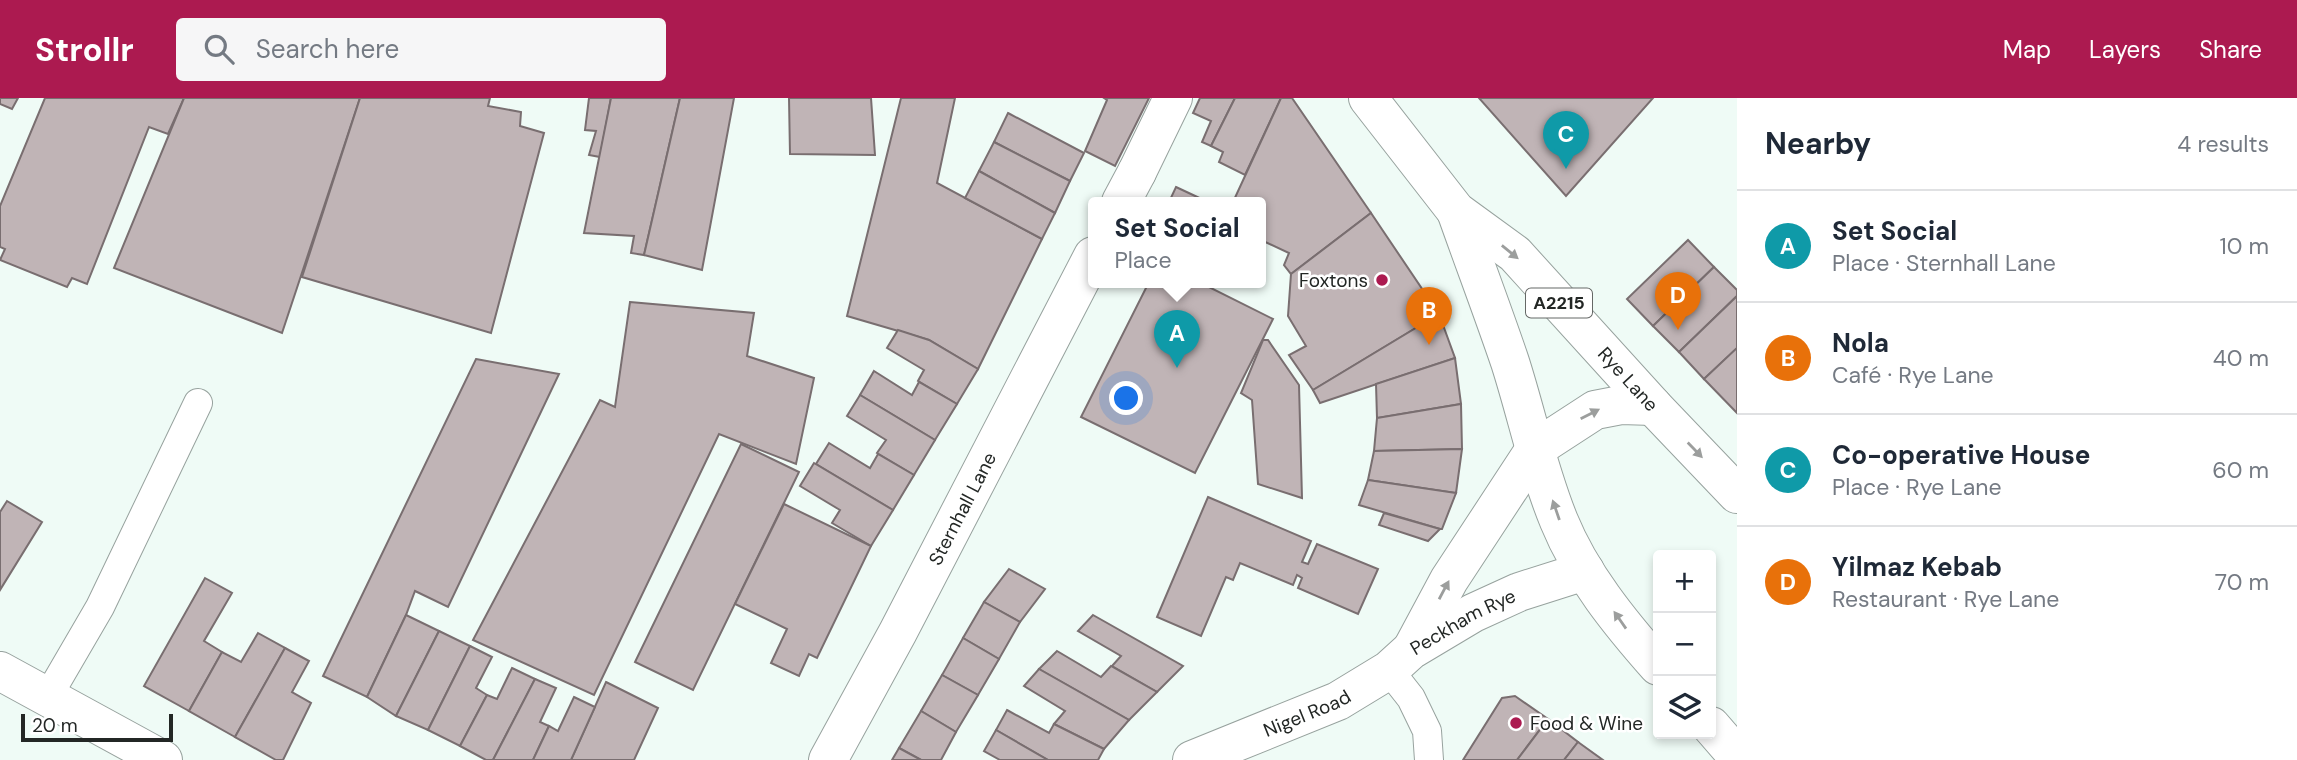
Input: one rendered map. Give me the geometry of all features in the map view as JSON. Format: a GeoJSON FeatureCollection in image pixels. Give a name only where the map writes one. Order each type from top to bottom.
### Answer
{"type":"FeatureCollection","features":[{"type":"Feature","properties":{"kind":"street"},"geometry":{"type":"LineString","coordinates":[[1129,187],[1173,98]]}},
{"type":"Feature","properties":{"kind":"street","name":"Rye Lane"},"geometry":{"type":"LineString","coordinates":[[1368,98],[1456,211],[1515,254],[1737,494]]}},
{"type":"Feature","properties":{"kind":"street","name":"Rye Lane"},"geometry":{"type":"LineString","coordinates":[[1456,211],[1510,363],[1559,522],[1585,571]]}},
{"type":"Feature","properties":{"kind":"street","name":"Sternhall Lane"},"geometry":{"type":"LineString","coordinates":[[828,760],[1088,266]]}},
{"type":"Feature","properties":{"kind":"street"},"geometry":{"type":"LineString","coordinates":[[1535,449],[1595,410],[1621,405],[1653,406]]}},
{"type":"Feature","properties":{"kind":"street","name":"Peckham Rye"},"geometry":{"type":"LineString","coordinates":[[1400,660],[1535,449]]}},
{"type":"Feature","properties":{"kind":"street","name":"Peckham Rye"},"geometry":{"type":"LineString","coordinates":[[1400,660],[1473,613],[1518,592],[1585,571]]}},
{"type":"Feature","properties":{"kind":"street","name":"A2215"},"geometry":{"type":"LineString","coordinates":[[1585,571],[1630,634],[1653,660]]}},
{"type":"Feature","properties":{"kind":"street","name":"Nigel Road"},"geometry":{"type":"LineString","coordinates":[[1192,760],[1338,701],[1400,660]]}},
{"type":"Feature","properties":{"kind":"street"},"geometry":{"type":"LineString","coordinates":[[0,671],[163,760]]}},
{"type":"Feature","properties":{"kind":"street"},"geometry":{"type":"LineString","coordinates":[[1716,732],[1737,756]]}},
{"type":"Feature","properties":{"kind":"lane"},"geometry":{"type":"LineString","coordinates":[[47,698],[100,607],[198,403]]}},
{"type":"Feature","properties":{"kind":"lane"},"geometry":{"type":"LineString","coordinates":[[1400,660],[1410,698],[1427,731],[1429,760]]}},
{"type":"Feature","properties":{"kind":"building"},"geometry":{"type":"Polygon","coordinates":[[[0,98],[18,98],[12,109],[0,104],[0,98]]]}},
{"type":"Feature","properties":{"kind":"building"},"geometry":{"type":"Polygon","coordinates":[[[45,98],[184,98],[168,134],[149,127],[87,284],[72,278],[67,287],[0,260],[5,249],[0,247],[0,206],[45,98]]]}},
{"type":"Feature","properties":{"kind":"building"},"geometry":{"type":"Polygon","coordinates":[[[184,98],[360,98],[282,333],[114,268],[184,98]]]}},
{"type":"Feature","properties":{"kind":"building"},"geometry":{"type":"Polygon","coordinates":[[[360,98],[490,98],[488,106],[521,112],[520,126],[544,133],[491,333],[302,277],[360,98]]]}},
{"type":"Feature","properties":{"kind":"building"},"geometry":{"type":"Polygon","coordinates":[[[589,98],[611,98],[600,157],[589,155],[596,131],[585,130],[589,98]]]}},
{"type":"Feature","properties":{"kind":"building"},"geometry":{"type":"Polygon","coordinates":[[[611,98],[680,98],[644,255],[631,253],[634,236],[584,233],[611,98]]]}},
{"type":"Feature","properties":{"kind":"building"},"geometry":{"type":"Polygon","coordinates":[[[680,98],[734,98],[702,270],[644,255],[680,98]]]}},
{"type":"Feature","properties":{"kind":"building"},"geometry":{"type":"Polygon","coordinates":[[[789,98],[871,98],[875,155],[790,154],[789,98]]]}},
{"type":"Feature","properties":{"kind":"building"},"geometry":{"type":"Polygon","coordinates":[[[901,98],[955,98],[937,183],[1042,239],[978,369],[929,340],[847,316],[901,98]]]}},
{"type":"Feature","properties":{"kind":"building"},"geometry":{"type":"Polygon","coordinates":[[[1104,98],[1149,98],[1115,166],[1085,151],[1107,100],[1104,98]]]}},
{"type":"Feature","properties":{"kind":"building"},"geometry":{"type":"Polygon","coordinates":[[[1200,98],[1235,98],[1211,146],[1202,142],[1211,121],[1193,113],[1200,98]]]}},
{"type":"Feature","properties":{"kind":"building"},"geometry":{"type":"Polygon","coordinates":[[[1235,98],[1281,98],[1245,175],[1219,162],[1223,152],[1211,146],[1235,98]]]}},
{"type":"Feature","properties":{"kind":"building"},"geometry":{"type":"Polygon","coordinates":[[[1281,98],[1292,98],[1371,213],[1291,274],[1284,265],[1289,253],[1266,242],[1266,197],[1235,197],[1281,98]]]}},
{"type":"Feature","properties":{"kind":"building"},"geometry":{"type":"Polygon","coordinates":[[[1479,98],[1653,98],[1566,196],[1479,98]]]}},
{"type":"Feature","properties":{"kind":"building"},"geometry":{"type":"Polygon","coordinates":[[[1008,113],[1084,153],[1070,181],[994,142],[1008,113]]]}},
{"type":"Feature","properties":{"kind":"building"},"geometry":{"type":"Polygon","coordinates":[[[994,142],[1070,181],[1055,213],[979,171],[994,142]]]}},
{"type":"Feature","properties":{"kind":"building"},"geometry":{"type":"Polygon","coordinates":[[[979,171],[1055,213],[1042,239],[965,198],[979,171]]]}},
{"type":"Feature","properties":{"kind":"building"},"geometry":{"type":"Polygon","coordinates":[[[1176,187],[1197,197],[1171,197],[1176,187]]]}},
{"type":"Feature","properties":{"kind":"building"},"geometry":{"type":"Polygon","coordinates":[[[1371,213],[1439,314],[1313,390],[1289,355],[1306,346],[1288,316],[1291,274],[1371,213]]]}},
{"type":"Feature","properties":{"kind":"building"},"geometry":{"type":"Polygon","coordinates":[[[1688,240],[1714,267],[1653,326],[1627,299],[1688,240]]]}},
{"type":"Feature","properties":{"kind":"building"},"geometry":{"type":"Polygon","coordinates":[[[1714,267],[1737,290],[1737,296],[1679,352],[1653,326],[1714,267]]]}},
{"type":"Feature","properties":{"kind":"building"},"geometry":{"type":"Polygon","coordinates":[[[1146,288],[1211,288],[1273,319],[1195,473],[1081,417],[1146,288]]]}},
{"type":"Feature","properties":{"kind":"building"},"geometry":{"type":"Polygon","coordinates":[[[1737,296],[1737,348],[1704,379],[1679,352],[1737,296]]]}},
{"type":"Feature","properties":{"kind":"building"},"geometry":{"type":"Polygon","coordinates":[[[630,302],[754,313],[747,356],[814,378],[796,464],[719,434],[594,695],[473,640],[600,400],[615,407],[630,302]]]}},
{"type":"Feature","properties":{"kind":"building"},"geometry":{"type":"Polygon","coordinates":[[[1439,314],[1455,358],[1320,403],[1313,390],[1439,314]]]}},
{"type":"Feature","properties":{"kind":"building"},"geometry":{"type":"Polygon","coordinates":[[[898,330],[929,340],[978,369],[957,404],[918,381],[924,370],[887,348],[898,330]]]}},
{"type":"Feature","properties":{"kind":"building"},"geometry":{"type":"Polygon","coordinates":[[[1263,340],[1268,340],[1299,385],[1302,498],[1258,484],[1252,400],[1241,393],[1263,340]]]}},
{"type":"Feature","properties":{"kind":"building"},"geometry":{"type":"Polygon","coordinates":[[[1737,348],[1737,413],[1704,379],[1737,348]]]}},
{"type":"Feature","properties":{"kind":"building"},"geometry":{"type":"Polygon","coordinates":[[[1455,358],[1461,404],[1377,418],[1376,384],[1455,358]]]}},
{"type":"Feature","properties":{"kind":"building"},"geometry":{"type":"Polygon","coordinates":[[[476,359],[559,374],[448,607],[415,591],[367,697],[323,676],[476,359]]]}},
{"type":"Feature","properties":{"kind":"building"},"geometry":{"type":"Polygon","coordinates":[[[874,371],[912,395],[919,382],[957,404],[935,440],[860,395],[874,371]]]}},
{"type":"Feature","properties":{"kind":"building"},"geometry":{"type":"Polygon","coordinates":[[[860,395],[935,440],[914,475],[877,453],[886,440],[847,416],[860,395]]]}},
{"type":"Feature","properties":{"kind":"building"},"geometry":{"type":"Polygon","coordinates":[[[1461,404],[1462,449],[1374,451],[1377,418],[1461,404]]]}},
{"type":"Feature","properties":{"kind":"building"},"geometry":{"type":"Polygon","coordinates":[[[829,443],[870,468],[878,454],[914,475],[893,510],[816,464],[829,443]]]}},
{"type":"Feature","properties":{"kind":"building"},"geometry":{"type":"Polygon","coordinates":[[[741,444],[799,472],[693,690],[635,662],[741,444]]]}},
{"type":"Feature","properties":{"kind":"building"},"geometry":{"type":"Polygon","coordinates":[[[1462,449],[1456,493],[1368,480],[1374,451],[1462,449]]]}},
{"type":"Feature","properties":{"kind":"building"},"geometry":{"type":"Polygon","coordinates":[[[814,463],[893,510],[871,546],[832,523],[840,510],[800,486],[814,463]]]}},
{"type":"Feature","properties":{"kind":"building"},"geometry":{"type":"Polygon","coordinates":[[[1368,480],[1456,493],[1440,529],[1359,505],[1368,480]]]}},
{"type":"Feature","properties":{"kind":"building"},"geometry":{"type":"Polygon","coordinates":[[[1208,497],[1311,541],[1302,562],[1308,564],[1317,544],[1378,569],[1358,614],[1298,588],[1302,578],[1297,575],[1293,585],[1240,563],[1233,580],[1226,577],[1201,636],[1157,617],[1208,497]]]}},
{"type":"Feature","properties":{"kind":"building"},"geometry":{"type":"Polygon","coordinates":[[[7,501],[42,522],[0,590],[0,512],[7,501]]]}},
{"type":"Feature","properties":{"kind":"building"},"geometry":{"type":"Polygon","coordinates":[[[784,504],[871,546],[817,658],[809,654],[799,676],[771,663],[787,629],[735,604],[784,504]]]}},
{"type":"Feature","properties":{"kind":"building"},"geometry":{"type":"Polygon","coordinates":[[[1384,513],[1440,529],[1428,541],[1379,525],[1384,513]]]}},
{"type":"Feature","properties":{"kind":"building"},"geometry":{"type":"Polygon","coordinates":[[[1009,569],[1045,589],[1020,622],[984,602],[1009,569]]]}},
{"type":"Feature","properties":{"kind":"building"},"geometry":{"type":"Polygon","coordinates":[[[205,578],[232,593],[204,641],[222,652],[189,711],[144,686],[205,578]]]}},
{"type":"Feature","properties":{"kind":"building"},"geometry":{"type":"Polygon","coordinates":[[[984,602],[1020,622],[999,659],[963,638],[984,602]]]}},
{"type":"Feature","properties":{"kind":"building"},"geometry":{"type":"Polygon","coordinates":[[[406,615],[439,631],[396,716],[367,697],[406,615]]]}},
{"type":"Feature","properties":{"kind":"building"},"geometry":{"type":"Polygon","coordinates":[[[1093,615],[1183,666],[1157,692],[1112,666],[1121,656],[1078,631],[1093,615]]]}},
{"type":"Feature","properties":{"kind":"building"},"geometry":{"type":"Polygon","coordinates":[[[439,631],[470,646],[428,730],[396,716],[439,631]]]}},
{"type":"Feature","properties":{"kind":"building"},"geometry":{"type":"Polygon","coordinates":[[[258,633],[285,648],[235,737],[189,711],[222,652],[241,662],[258,633]]]}},
{"type":"Feature","properties":{"kind":"building"},"geometry":{"type":"Polygon","coordinates":[[[963,638],[999,659],[978,695],[942,675],[963,638]]]}},
{"type":"Feature","properties":{"kind":"building"},"geometry":{"type":"Polygon","coordinates":[[[470,646],[492,657],[476,688],[487,695],[460,746],[428,730],[470,646]]]}},
{"type":"Feature","properties":{"kind":"building"},"geometry":{"type":"Polygon","coordinates":[[[285,648],[309,661],[292,692],[311,703],[283,760],[276,760],[235,737],[285,648]]]}},
{"type":"Feature","properties":{"kind":"building"},"geometry":{"type":"Polygon","coordinates":[[[1057,651],[1101,677],[1111,666],[1157,692],[1129,720],[1039,669],[1057,651]]]}},
{"type":"Feature","properties":{"kind":"building"},"geometry":{"type":"Polygon","coordinates":[[[512,668],[535,679],[493,760],[486,760],[460,746],[487,695],[497,699],[512,668]]]}},
{"type":"Feature","properties":{"kind":"building"},"geometry":{"type":"Polygon","coordinates":[[[1039,669],[1129,720],[1104,749],[1054,724],[1065,711],[1024,686],[1039,669]]]}},
{"type":"Feature","properties":{"kind":"building"},"geometry":{"type":"Polygon","coordinates":[[[942,675],[978,695],[956,732],[921,711],[942,675]]]}},
{"type":"Feature","properties":{"kind":"building"},"geometry":{"type":"Polygon","coordinates":[[[535,679],[556,688],[540,722],[549,726],[533,760],[493,760],[535,679]]]}},
{"type":"Feature","properties":{"kind":"building"},"geometry":{"type":"Polygon","coordinates":[[[606,682],[658,708],[634,760],[571,760],[606,682]]]}},
{"type":"Feature","properties":{"kind":"building"},"geometry":{"type":"Polygon","coordinates":[[[1515,696],[1548,719],[1517,760],[1463,760],[1502,698],[1515,696]]]}},
{"type":"Feature","properties":{"kind":"building"},"geometry":{"type":"Polygon","coordinates":[[[574,697],[595,707],[571,760],[533,760],[549,726],[558,731],[574,697]]]}},
{"type":"Feature","properties":{"kind":"building"},"geometry":{"type":"Polygon","coordinates":[[[1007,710],[1049,733],[1054,724],[1104,749],[1098,760],[1048,760],[996,730],[1007,710]]]}},
{"type":"Feature","properties":{"kind":"building"},"geometry":{"type":"Polygon","coordinates":[[[921,711],[956,732],[941,760],[921,760],[899,748],[921,711]]]}},
{"type":"Feature","properties":{"kind":"building"},"geometry":{"type":"Polygon","coordinates":[[[1548,719],[1578,742],[1564,760],[1517,760],[1548,719]]]}},
{"type":"Feature","properties":{"kind":"building"},"geometry":{"type":"Polygon","coordinates":[[[996,730],[1048,760],[1000,760],[984,751],[996,730]]]}},
{"type":"Feature","properties":{"kind":"building"},"geometry":{"type":"Polygon","coordinates":[[[1578,742],[1603,760],[1564,760],[1578,742]]]}},
{"type":"Feature","properties":{"kind":"building"},"geometry":{"type":"Polygon","coordinates":[[[899,748],[921,760],[892,760],[899,748]]]}},
{"type":"Feature","properties":{"kind":"place","name":"Co-operative House"},"geometry":{"type":"Point","coordinates":[1566,169]}},
{"type":"Feature","properties":{"kind":"place","name":"Foxtons"},"geometry":{"type":"Point","coordinates":[1382,280]}},
{"type":"Feature","properties":{"kind":"place","name":"Yilmaz Kebab"},"geometry":{"type":"Point","coordinates":[1678,330]}},
{"type":"Feature","properties":{"kind":"place","name":"Nola"},"geometry":{"type":"Point","coordinates":[1429,345]}},
{"type":"Feature","properties":{"kind":"place","name":"Set Social"},"geometry":{"type":"Point","coordinates":[1177,368]}},
{"type":"Feature","properties":{"kind":"place","name":"Food & Wine"},"geometry":{"type":"Point","coordinates":[1516,723]}}]}
